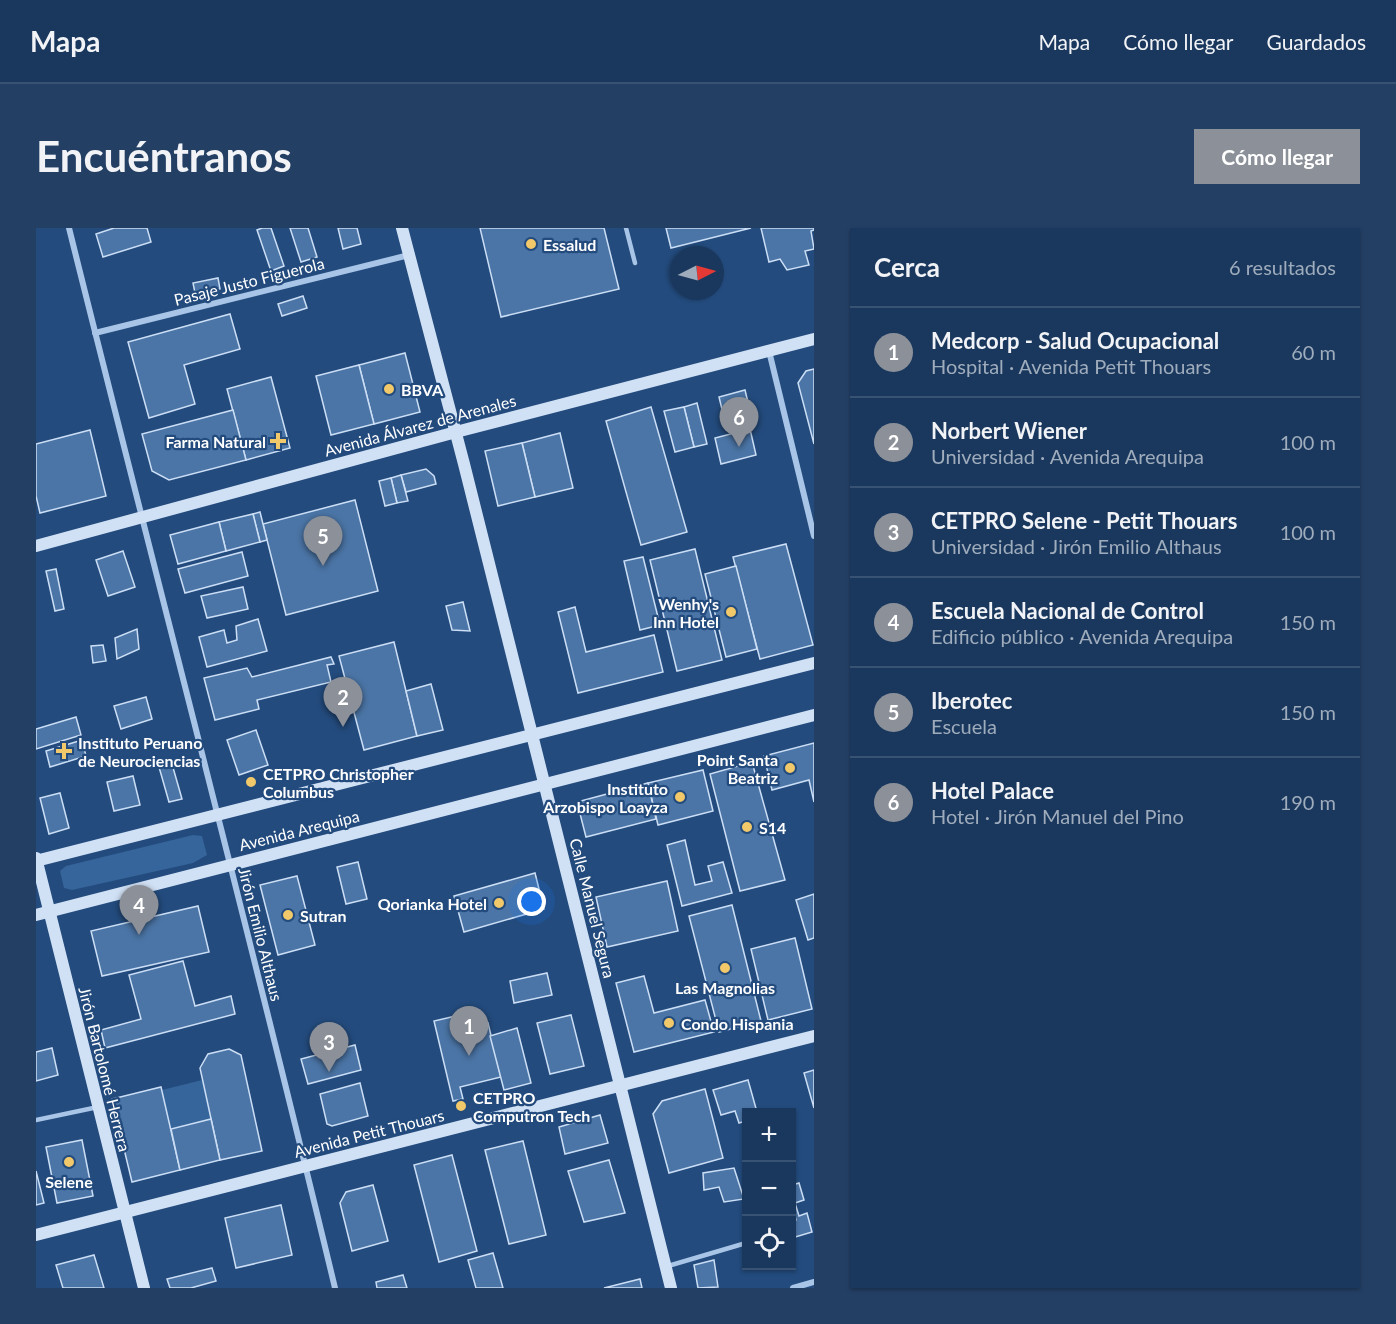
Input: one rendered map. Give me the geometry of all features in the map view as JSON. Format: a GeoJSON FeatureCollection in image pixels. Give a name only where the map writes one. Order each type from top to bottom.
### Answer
{"type":"FeatureCollection","features":[{"type":"Feature","properties":{"kind":"main road","name":"Calle Manuel Segura"},"geometry":{"type":"LineString","coordinates":[[402,228],[456,432],[670,1288]]}},
{"type":"Feature","properties":{"kind":"main road","name":"Avenida Álvarez de Arenales"},"geometry":{"type":"LineString","coordinates":[[36,546],[456,432],[814,339]]}},
{"type":"Feature","properties":{"kind":"main road"},"geometry":{"type":"LineString","coordinates":[[36,860],[814,663]]}},
{"type":"Feature","properties":{"kind":"main road","name":"Avenida Arequipa"},"geometry":{"type":"LineString","coordinates":[[36,915],[814,715]]}},
{"type":"Feature","properties":{"kind":"main road","name":"Jirón Bartolomé Herrera"},"geometry":{"type":"LineString","coordinates":[[36,860],[144,1288]]}},
{"type":"Feature","properties":{"kind":"main road","name":"Avenida Petit Thouars"},"geometry":{"type":"LineString","coordinates":[[36,1235],[814,1035]]}},
{"type":"Feature","properties":{"kind":"street","name":"Jirón Emilio Althaus"},"geometry":{"type":"LineString","coordinates":[[69,228],[218,814],[335,1288]]}},
{"type":"Feature","properties":{"kind":"street","name":"Pasaje Justo Figuerola"},"geometry":{"type":"LineString","coordinates":[[95,333],[409,255]]}},
{"type":"Feature","properties":{"kind":"street"},"geometry":{"type":"LineString","coordinates":[[768,350],[814,536]]}},
{"type":"Feature","properties":{"kind":"street"},"geometry":{"type":"LineString","coordinates":[[793,1288],[814,1282]]}},
{"type":"Feature","properties":{"kind":"lane"},"geometry":{"type":"LineString","coordinates":[[626,228],[635,263]]}},
{"type":"Feature","properties":{"kind":"lane"},"geometry":{"type":"LineString","coordinates":[[36,1120],[98,1107]]}},
{"type":"Feature","properties":{"kind":"lane"},"geometry":{"type":"LineString","coordinates":[[665,1267],[742,1244]]}},
{"type":"Feature","properties":{"kind":"shaded area"},"geometry":{"type":"Polygon","coordinates":[[[193,835],[202,836],[207,855],[193,863],[72,890],[64,888],[60,871],[66,866],[193,835]]]}},
{"type":"Feature","properties":{"kind":"shaded area"},"geometry":{"type":"Polygon","coordinates":[[[202,1080],[211,1119],[171,1129],[162,1090],[202,1080]]]}},
{"type":"Feature","properties":{"kind":"building"},"geometry":{"type":"Polygon","coordinates":[[[114,228],[147,228],[151,242],[103,257],[96,234],[114,228]]]}},
{"type":"Feature","properties":{"kind":"building"},"geometry":{"type":"Polygon","coordinates":[[[271,228],[284,266],[271,271],[257,230],[271,228]]]}},
{"type":"Feature","properties":{"kind":"building"},"geometry":{"type":"Polygon","coordinates":[[[290,228],[308,228],[317,257],[301,262],[290,228]]]}},
{"type":"Feature","properties":{"kind":"building"},"geometry":{"type":"Polygon","coordinates":[[[338,228],[357,228],[361,244],[343,249],[338,228]]]}},
{"type":"Feature","properties":{"kind":"building"},"geometry":{"type":"Polygon","coordinates":[[[480,228],[604,228],[619,289],[501,317],[480,228]]]}},
{"type":"Feature","properties":{"kind":"building"},"geometry":{"type":"Polygon","coordinates":[[[666,228],[751,228],[679,246],[670,246],[666,228]]]}},
{"type":"Feature","properties":{"kind":"building"},"geometry":{"type":"Polygon","coordinates":[[[761,228],[814,228],[811,231],[814,249],[805,251],[809,265],[787,270],[780,259],[769,262],[761,228]]]}},
{"type":"Feature","properties":{"kind":"building"},"geometry":{"type":"Polygon","coordinates":[[[218,278],[220,289],[195,293],[193,283],[218,278]]]}},
{"type":"Feature","properties":{"kind":"building"},"geometry":{"type":"Polygon","coordinates":[[[303,296],[307,308],[282,316],[278,304],[303,296]]]}},
{"type":"Feature","properties":{"kind":"building"},"geometry":{"type":"Polygon","coordinates":[[[230,314],[240,349],[184,365],[195,404],[149,418],[128,342],[230,314]]]}},
{"type":"Feature","properties":{"kind":"building","name":"BBVA"},"geometry":{"type":"Polygon","coordinates":[[[405,353],[420,412],[374,424],[359,365],[405,353]]]}},
{"type":"Feature","properties":{"kind":"building"},"geometry":{"type":"Polygon","coordinates":[[[359,365],[374,424],[331,435],[316,376],[359,365]]]}},
{"type":"Feature","properties":{"kind":"building"},"geometry":{"type":"Polygon","coordinates":[[[814,369],[814,444],[798,383],[806,371],[814,369]]]}},
{"type":"Feature","properties":{"kind":"building"},"geometry":{"type":"Polygon","coordinates":[[[271,377],[290,448],[246,460],[227,389],[271,377]]]}},
{"type":"Feature","properties":{"kind":"building"},"geometry":{"type":"Polygon","coordinates":[[[745,390],[753,423],[727,430],[719,397],[745,390]]]}},
{"type":"Feature","properties":{"kind":"building"},"geometry":{"type":"Polygon","coordinates":[[[697,403],[707,444],[694,447],[684,407],[697,403]]]}},
{"type":"Feature","properties":{"kind":"building"},"geometry":{"type":"Polygon","coordinates":[[[651,407],[687,532],[641,545],[606,421],[651,407]]]}},
{"type":"Feature","properties":{"kind":"building"},"geometry":{"type":"Polygon","coordinates":[[[684,407],[694,447],[675,452],[664,411],[684,407]]]}},
{"type":"Feature","properties":{"kind":"building"},"geometry":{"type":"Polygon","coordinates":[[[233,410],[246,460],[169,480],[152,471],[142,434],[233,410]]]}},
{"type":"Feature","properties":{"kind":"building"},"geometry":{"type":"Polygon","coordinates":[[[750,429],[756,455],[721,464],[715,438],[750,429]]]}},
{"type":"Feature","properties":{"kind":"building"},"geometry":{"type":"Polygon","coordinates":[[[90,430],[106,496],[40,513],[36,496],[36,444],[90,430]]]}},
{"type":"Feature","properties":{"kind":"building"},"geometry":{"type":"Polygon","coordinates":[[[560,433],[573,488],[535,497],[522,443],[560,433]]]}},
{"type":"Feature","properties":{"kind":"building"},"geometry":{"type":"Polygon","coordinates":[[[522,443],[535,497],[498,506],[485,451],[522,443]]]}},
{"type":"Feature","properties":{"kind":"building"},"geometry":{"type":"Polygon","coordinates":[[[426,469],[434,476],[436,484],[406,492],[401,475],[426,469]]]}},
{"type":"Feature","properties":{"kind":"building"},"geometry":{"type":"Polygon","coordinates":[[[401,475],[408,501],[397,503],[391,478],[401,475]]]}},
{"type":"Feature","properties":{"kind":"building"},"geometry":{"type":"Polygon","coordinates":[[[391,478],[397,503],[385,506],[379,481],[391,478]]]}},
{"type":"Feature","properties":{"kind":"building"},"geometry":{"type":"Polygon","coordinates":[[[355,500],[378,591],[286,615],[263,524],[355,500]]]}},
{"type":"Feature","properties":{"kind":"building"},"geometry":{"type":"Polygon","coordinates":[[[260,512],[267,540],[260,542],[253,514],[260,512]]]}},
{"type":"Feature","properties":{"kind":"building"},"geometry":{"type":"Polygon","coordinates":[[[253,514],[260,542],[226,551],[219,522],[253,514]]]}},
{"type":"Feature","properties":{"kind":"building"},"geometry":{"type":"Polygon","coordinates":[[[219,522],[226,551],[178,564],[170,535],[219,522]]]}},
{"type":"Feature","properties":{"kind":"building"},"geometry":{"type":"Polygon","coordinates":[[[786,544],[813,645],[760,659],[733,557],[786,544]]]}},
{"type":"Feature","properties":{"kind":"building"},"geometry":{"type":"Polygon","coordinates":[[[695,549],[722,660],[677,671],[650,560],[695,549]]]}},
{"type":"Feature","properties":{"kind":"building"},"geometry":{"type":"Polygon","coordinates":[[[123,551],[135,587],[108,596],[96,560],[123,551]]]}},
{"type":"Feature","properties":{"kind":"building"},"geometry":{"type":"Polygon","coordinates":[[[242,552],[248,576],[185,593],[178,569],[242,552]]]}},
{"type":"Feature","properties":{"kind":"building"},"geometry":{"type":"Polygon","coordinates":[[[643,557],[660,625],[640,630],[624,561],[643,557]]]}},
{"type":"Feature","properties":{"kind":"building","name":"Wenhy's Inn Hotel"},"geometry":{"type":"Polygon","coordinates":[[[736,566],[757,649],[726,657],[705,574],[736,566]]]}},
{"type":"Feature","properties":{"kind":"building"},"geometry":{"type":"Polygon","coordinates":[[[56,569],[64,609],[55,611],[46,571],[56,569]]]}},
{"type":"Feature","properties":{"kind":"building"},"geometry":{"type":"Polygon","coordinates":[[[243,587],[248,609],[207,618],[201,596],[243,587]]]}},
{"type":"Feature","properties":{"kind":"building"},"geometry":{"type":"Polygon","coordinates":[[[463,602],[470,631],[452,630],[446,606],[463,602]]]}},
{"type":"Feature","properties":{"kind":"building"},"geometry":{"type":"Polygon","coordinates":[[[575,607],[586,652],[654,635],[663,672],[578,693],[558,612],[575,607]]]}},
{"type":"Feature","properties":{"kind":"building"},"geometry":{"type":"Polygon","coordinates":[[[258,619],[267,651],[207,667],[199,637],[224,630],[227,643],[237,640],[236,626],[258,619]]]}},
{"type":"Feature","properties":{"kind":"building"},"geometry":{"type":"Polygon","coordinates":[[[137,629],[139,649],[117,659],[115,638],[137,629]]]}},
{"type":"Feature","properties":{"kind":"building"},"geometry":{"type":"Polygon","coordinates":[[[394,642],[417,736],[364,750],[339,656],[394,642]]]}},
{"type":"Feature","properties":{"kind":"building"},"geometry":{"type":"Polygon","coordinates":[[[103,645],[106,661],[93,663],[91,646],[103,645]]]}},
{"type":"Feature","properties":{"kind":"building"},"geometry":{"type":"Polygon","coordinates":[[[331,657],[334,664],[327,665],[331,682],[257,700],[259,709],[215,720],[204,678],[247,668],[252,677],[331,657]]]}},
{"type":"Feature","properties":{"kind":"building"},"geometry":{"type":"Polygon","coordinates":[[[431,684],[443,730],[417,736],[406,691],[431,684]]]}},
{"type":"Feature","properties":{"kind":"building"},"geometry":{"type":"Polygon","coordinates":[[[146,697],[152,719],[121,729],[114,706],[146,697]]]}},
{"type":"Feature","properties":{"kind":"building"},"geometry":{"type":"Polygon","coordinates":[[[76,717],[81,735],[36,749],[36,729],[76,717]]]}},
{"type":"Feature","properties":{"kind":"building"},"geometry":{"type":"Polygon","coordinates":[[[256,730],[268,765],[239,775],[227,740],[256,730]]]}},
{"type":"Feature","properties":{"kind":"building"},"geometry":{"type":"Polygon","coordinates":[[[82,740],[86,756],[50,767],[46,751],[82,740]]]}},
{"type":"Feature","properties":{"kind":"building","name":"Point Santa Beatriz"},"geometry":{"type":"Polygon","coordinates":[[[814,743],[814,802],[809,780],[772,790],[764,756],[814,743]]]}},
{"type":"Feature","properties":{"kind":"building","name":"S14"},"geometry":{"type":"Polygon","coordinates":[[[752,762],[785,880],[740,891],[710,774],[752,762]]]}},
{"type":"Feature","properties":{"kind":"building"},"geometry":{"type":"Polygon","coordinates":[[[172,764],[182,799],[169,802],[159,767],[172,764]]]}},
{"type":"Feature","properties":{"kind":"building","name":"Instituto Arzobispo Loayza"},"geometry":{"type":"Polygon","coordinates":[[[703,770],[713,811],[658,825],[648,783],[703,770]]]}},
{"type":"Feature","properties":{"kind":"building"},"geometry":{"type":"Polygon","coordinates":[[[133,776],[140,805],[114,811],[107,782],[133,776]]]}},
{"type":"Feature","properties":{"kind":"building"},"geometry":{"type":"Polygon","coordinates":[[[648,783],[656,819],[586,837],[577,802],[648,783]]]}},
{"type":"Feature","properties":{"kind":"building"},"geometry":{"type":"Polygon","coordinates":[[[60,793],[69,828],[49,834],[40,798],[60,793]]]}},
{"type":"Feature","properties":{"kind":"building"},"geometry":{"type":"Polygon","coordinates":[[[685,840],[695,885],[712,881],[708,866],[723,862],[732,893],[682,906],[667,845],[685,840]]]}},
{"type":"Feature","properties":{"kind":"building"},"geometry":{"type":"Polygon","coordinates":[[[358,862],[367,899],[346,904],[337,867],[358,862]]]}},
{"type":"Feature","properties":{"kind":"building","name":"Qorianka Hotel"},"geometry":{"type":"Polygon","coordinates":[[[535,873],[544,909],[464,932],[454,896],[535,873]]]}},
{"type":"Feature","properties":{"kind":"building","name":"Sutran"},"geometry":{"type":"Polygon","coordinates":[[[297,876],[315,945],[278,955],[260,885],[297,876]]]}},
{"type":"Feature","properties":{"kind":"building"},"geometry":{"type":"Polygon","coordinates":[[[667,881],[678,931],[607,947],[596,897],[667,881]]]}},
{"type":"Feature","properties":{"kind":"building"},"geometry":{"type":"Polygon","coordinates":[[[814,894],[814,938],[808,940],[796,900],[814,894]]]}},
{"type":"Feature","properties":{"kind":"building","name":"Las Magnolias"},"geometry":{"type":"Polygon","coordinates":[[[732,905],[761,1021],[719,1032],[689,916],[732,905]]]}},
{"type":"Feature","properties":{"kind":"building"},"geometry":{"type":"Polygon","coordinates":[[[198,906],[209,952],[102,976],[91,931],[198,906]]]}},
{"type":"Feature","properties":{"kind":"building"},"geometry":{"type":"Polygon","coordinates":[[[795,938],[812,1009],[768,1020],[751,949],[795,938]]]}},
{"type":"Feature","properties":{"kind":"building"},"geometry":{"type":"Polygon","coordinates":[[[183,961],[195,1006],[231,996],[235,1014],[105,1048],[101,1030],[141,1019],[129,975],[183,961]]]}},
{"type":"Feature","properties":{"kind":"building"},"geometry":{"type":"Polygon","coordinates":[[[547,973],[552,995],[514,1003],[510,981],[547,973]]]}},
{"type":"Feature","properties":{"kind":"building","name":"Condo Hispania"},"geometry":{"type":"Polygon","coordinates":[[[644,976],[654,1013],[705,1000],[714,1032],[634,1052],[616,983],[644,976]]]}},
{"type":"Feature","properties":{"kind":"building"},"geometry":{"type":"Polygon","coordinates":[[[460,1015],[463,1029],[488,1023],[501,1077],[460,1087],[463,1099],[453,1101],[434,1021],[460,1015]]]}},
{"type":"Feature","properties":{"kind":"building"},"geometry":{"type":"Polygon","coordinates":[[[571,1015],[584,1066],[550,1074],[537,1023],[571,1015]]]}},
{"type":"Feature","properties":{"kind":"building"},"geometry":{"type":"Polygon","coordinates":[[[517,1028],[531,1083],[504,1090],[490,1036],[517,1028]]]}},
{"type":"Feature","properties":{"kind":"building"},"geometry":{"type":"Polygon","coordinates":[[[355,1045],[361,1070],[308,1084],[301,1059],[355,1045]]]}},
{"type":"Feature","properties":{"kind":"building"},"geometry":{"type":"Polygon","coordinates":[[[52,1048],[58,1075],[36,1081],[36,1052],[52,1048]]]}},
{"type":"Feature","properties":{"kind":"building"},"geometry":{"type":"Polygon","coordinates":[[[229,1049],[241,1055],[262,1151],[220,1160],[200,1068],[208,1054],[229,1049]]]}},
{"type":"Feature","properties":{"kind":"building"},"geometry":{"type":"Polygon","coordinates":[[[814,1070],[814,1108],[804,1073],[814,1070]]]}},
{"type":"Feature","properties":{"kind":"building"},"geometry":{"type":"Polygon","coordinates":[[[748,1080],[756,1108],[742,1108],[742,1122],[739,1123],[735,1111],[721,1115],[713,1090],[748,1080]]]}},
{"type":"Feature","properties":{"kind":"building"},"geometry":{"type":"Polygon","coordinates":[[[360,1083],[368,1116],[332,1126],[327,1124],[320,1094],[360,1083]]]}},
{"type":"Feature","properties":{"kind":"building"},"geometry":{"type":"Polygon","coordinates":[[[161,1087],[180,1170],[132,1182],[112,1099],[161,1087]]]}},
{"type":"Feature","properties":{"kind":"building"},"geometry":{"type":"Polygon","coordinates":[[[705,1089],[723,1158],[669,1173],[653,1114],[662,1101],[705,1089]]]}},
{"type":"Feature","properties":{"kind":"building"},"geometry":{"type":"Polygon","coordinates":[[[600,1115],[608,1143],[565,1154],[559,1127],[600,1115]]]}},
{"type":"Feature","properties":{"kind":"building"},"geometry":{"type":"Polygon","coordinates":[[[211,1119],[220,1160],[180,1170],[171,1129],[211,1119]]]}},
{"type":"Feature","properties":{"kind":"building"},"geometry":{"type":"Polygon","coordinates":[[[82,1140],[93,1196],[57,1203],[46,1147],[82,1140]]]}},
{"type":"Feature","properties":{"kind":"building"},"geometry":{"type":"Polygon","coordinates":[[[523,1141],[546,1235],[509,1244],[485,1150],[523,1141]]]}},
{"type":"Feature","properties":{"kind":"building"},"geometry":{"type":"Polygon","coordinates":[[[452,1155],[477,1251],[439,1262],[414,1165],[452,1155]]]}},
{"type":"Feature","properties":{"kind":"building"},"geometry":{"type":"Polygon","coordinates":[[[609,1160],[625,1213],[584,1222],[568,1171],[609,1160]]]}},
{"type":"Feature","properties":{"kind":"building"},"geometry":{"type":"Polygon","coordinates":[[[734,1168],[742,1199],[724,1202],[719,1187],[704,1190],[703,1173],[734,1168]]]}},
{"type":"Feature","properties":{"kind":"building"},"geometry":{"type":"Polygon","coordinates":[[[36,1171],[44,1203],[36,1205],[36,1171]]]}},
{"type":"Feature","properties":{"kind":"building"},"geometry":{"type":"Polygon","coordinates":[[[799,1183],[804,1200],[796,1203],[796,1184],[799,1183]]]}},
{"type":"Feature","properties":{"kind":"building"},"geometry":{"type":"Polygon","coordinates":[[[373,1185],[388,1241],[352,1251],[340,1203],[346,1192],[373,1185]]]}},
{"type":"Feature","properties":{"kind":"building"},"geometry":{"type":"Polygon","coordinates":[[[281,1205],[292,1255],[236,1268],[225,1218],[281,1205]]]}},
{"type":"Feature","properties":{"kind":"building"},"geometry":{"type":"Polygon","coordinates":[[[796,1206],[799,1216],[807,1213],[812,1232],[796,1237],[796,1206]]]}},
{"type":"Feature","properties":{"kind":"building"},"geometry":{"type":"Polygon","coordinates":[[[493,1253],[503,1288],[476,1288],[468,1260],[493,1253]]]}},
{"type":"Feature","properties":{"kind":"building"},"geometry":{"type":"Polygon","coordinates":[[[94,1255],[104,1288],[63,1288],[56,1265],[94,1255]]]}},
{"type":"Feature","properties":{"kind":"building"},"geometry":{"type":"Polygon","coordinates":[[[714,1260],[718,1287],[698,1288],[694,1265],[714,1260]]]}},
{"type":"Feature","properties":{"kind":"building"},"geometry":{"type":"Polygon","coordinates":[[[212,1268],[216,1281],[191,1288],[170,1288],[167,1279],[212,1268]]]}},
{"type":"Feature","properties":{"kind":"building"},"geometry":{"type":"Polygon","coordinates":[[[403,1275],[407,1288],[377,1288],[376,1282],[403,1275]]]}},
{"type":"Feature","properties":{"kind":"building"},"geometry":{"type":"Polygon","coordinates":[[[640,1279],[642,1288],[604,1288],[640,1279]]]}},
{"type":"Feature","properties":{"kind":"place","name":"Essalud"},"geometry":{"type":"Point","coordinates":[531,244]}},
{"type":"Feature","properties":{"kind":"place","name":"BBVA"},"geometry":{"type":"Point","coordinates":[389,389]}},
{"type":"Feature","properties":{"kind":"place","name":"Farma Natural"},"geometry":{"type":"Point","coordinates":[278,441]}},
{"type":"Feature","properties":{"kind":"place","name":"Hotel Palace"},"geometry":{"type":"Point","coordinates":[739,447]}},
{"type":"Feature","properties":{"kind":"place","name":"Iberotec"},"geometry":{"type":"Point","coordinates":[323,566]}},
{"type":"Feature","properties":{"kind":"place","name":"Wenhy's Inn Hotel"},"geometry":{"type":"Point","coordinates":[731,612]}},
{"type":"Feature","properties":{"kind":"place","name":"Norbert Wiener"},"geometry":{"type":"Point","coordinates":[343,727]}},
{"type":"Feature","properties":{"kind":"place","name":"Instituto Peruano de Neurociencias"},"geometry":{"type":"Point","coordinates":[64,751]}},
{"type":"Feature","properties":{"kind":"place","name":"Point Santa Beatriz"},"geometry":{"type":"Point","coordinates":[790,768]}},
{"type":"Feature","properties":{"kind":"place","name":"CETPRO Christopher Columbus"},"geometry":{"type":"Point","coordinates":[251,782]}},
{"type":"Feature","properties":{"kind":"place","name":"Instituto Arzobispo Loayza"},"geometry":{"type":"Point","coordinates":[680,797]}},
{"type":"Feature","properties":{"kind":"place","name":"S14"},"geometry":{"type":"Point","coordinates":[747,827]}},
{"type":"Feature","properties":{"kind":"place","name":"Qorianka Hotel"},"geometry":{"type":"Point","coordinates":[499,903]}},
{"type":"Feature","properties":{"kind":"place","name":"Sutran"},"geometry":{"type":"Point","coordinates":[288,915]}},
{"type":"Feature","properties":{"kind":"place","name":"Escuela Nacional de Control"},"geometry":{"type":"Point","coordinates":[139,935]}},
{"type":"Feature","properties":{"kind":"place","name":"Las Magnolias"},"geometry":{"type":"Point","coordinates":[725,968]}},
{"type":"Feature","properties":{"kind":"place","name":"Condo Hispania"},"geometry":{"type":"Point","coordinates":[669,1023]}},
{"type":"Feature","properties":{"kind":"place","name":"Medcorp - Salud Ocupacional"},"geometry":{"type":"Point","coordinates":[469,1056]}},
{"type":"Feature","properties":{"kind":"place","name":"CETPRO Selene - Petit Thouars"},"geometry":{"type":"Point","coordinates":[329,1072]}},
{"type":"Feature","properties":{"kind":"place","name":"CETPRO Computron Tech"},"geometry":{"type":"Point","coordinates":[461,1106]}},
{"type":"Feature","properties":{"kind":"place","name":"Selene"},"geometry":{"type":"Point","coordinates":[69,1162]}}]}
